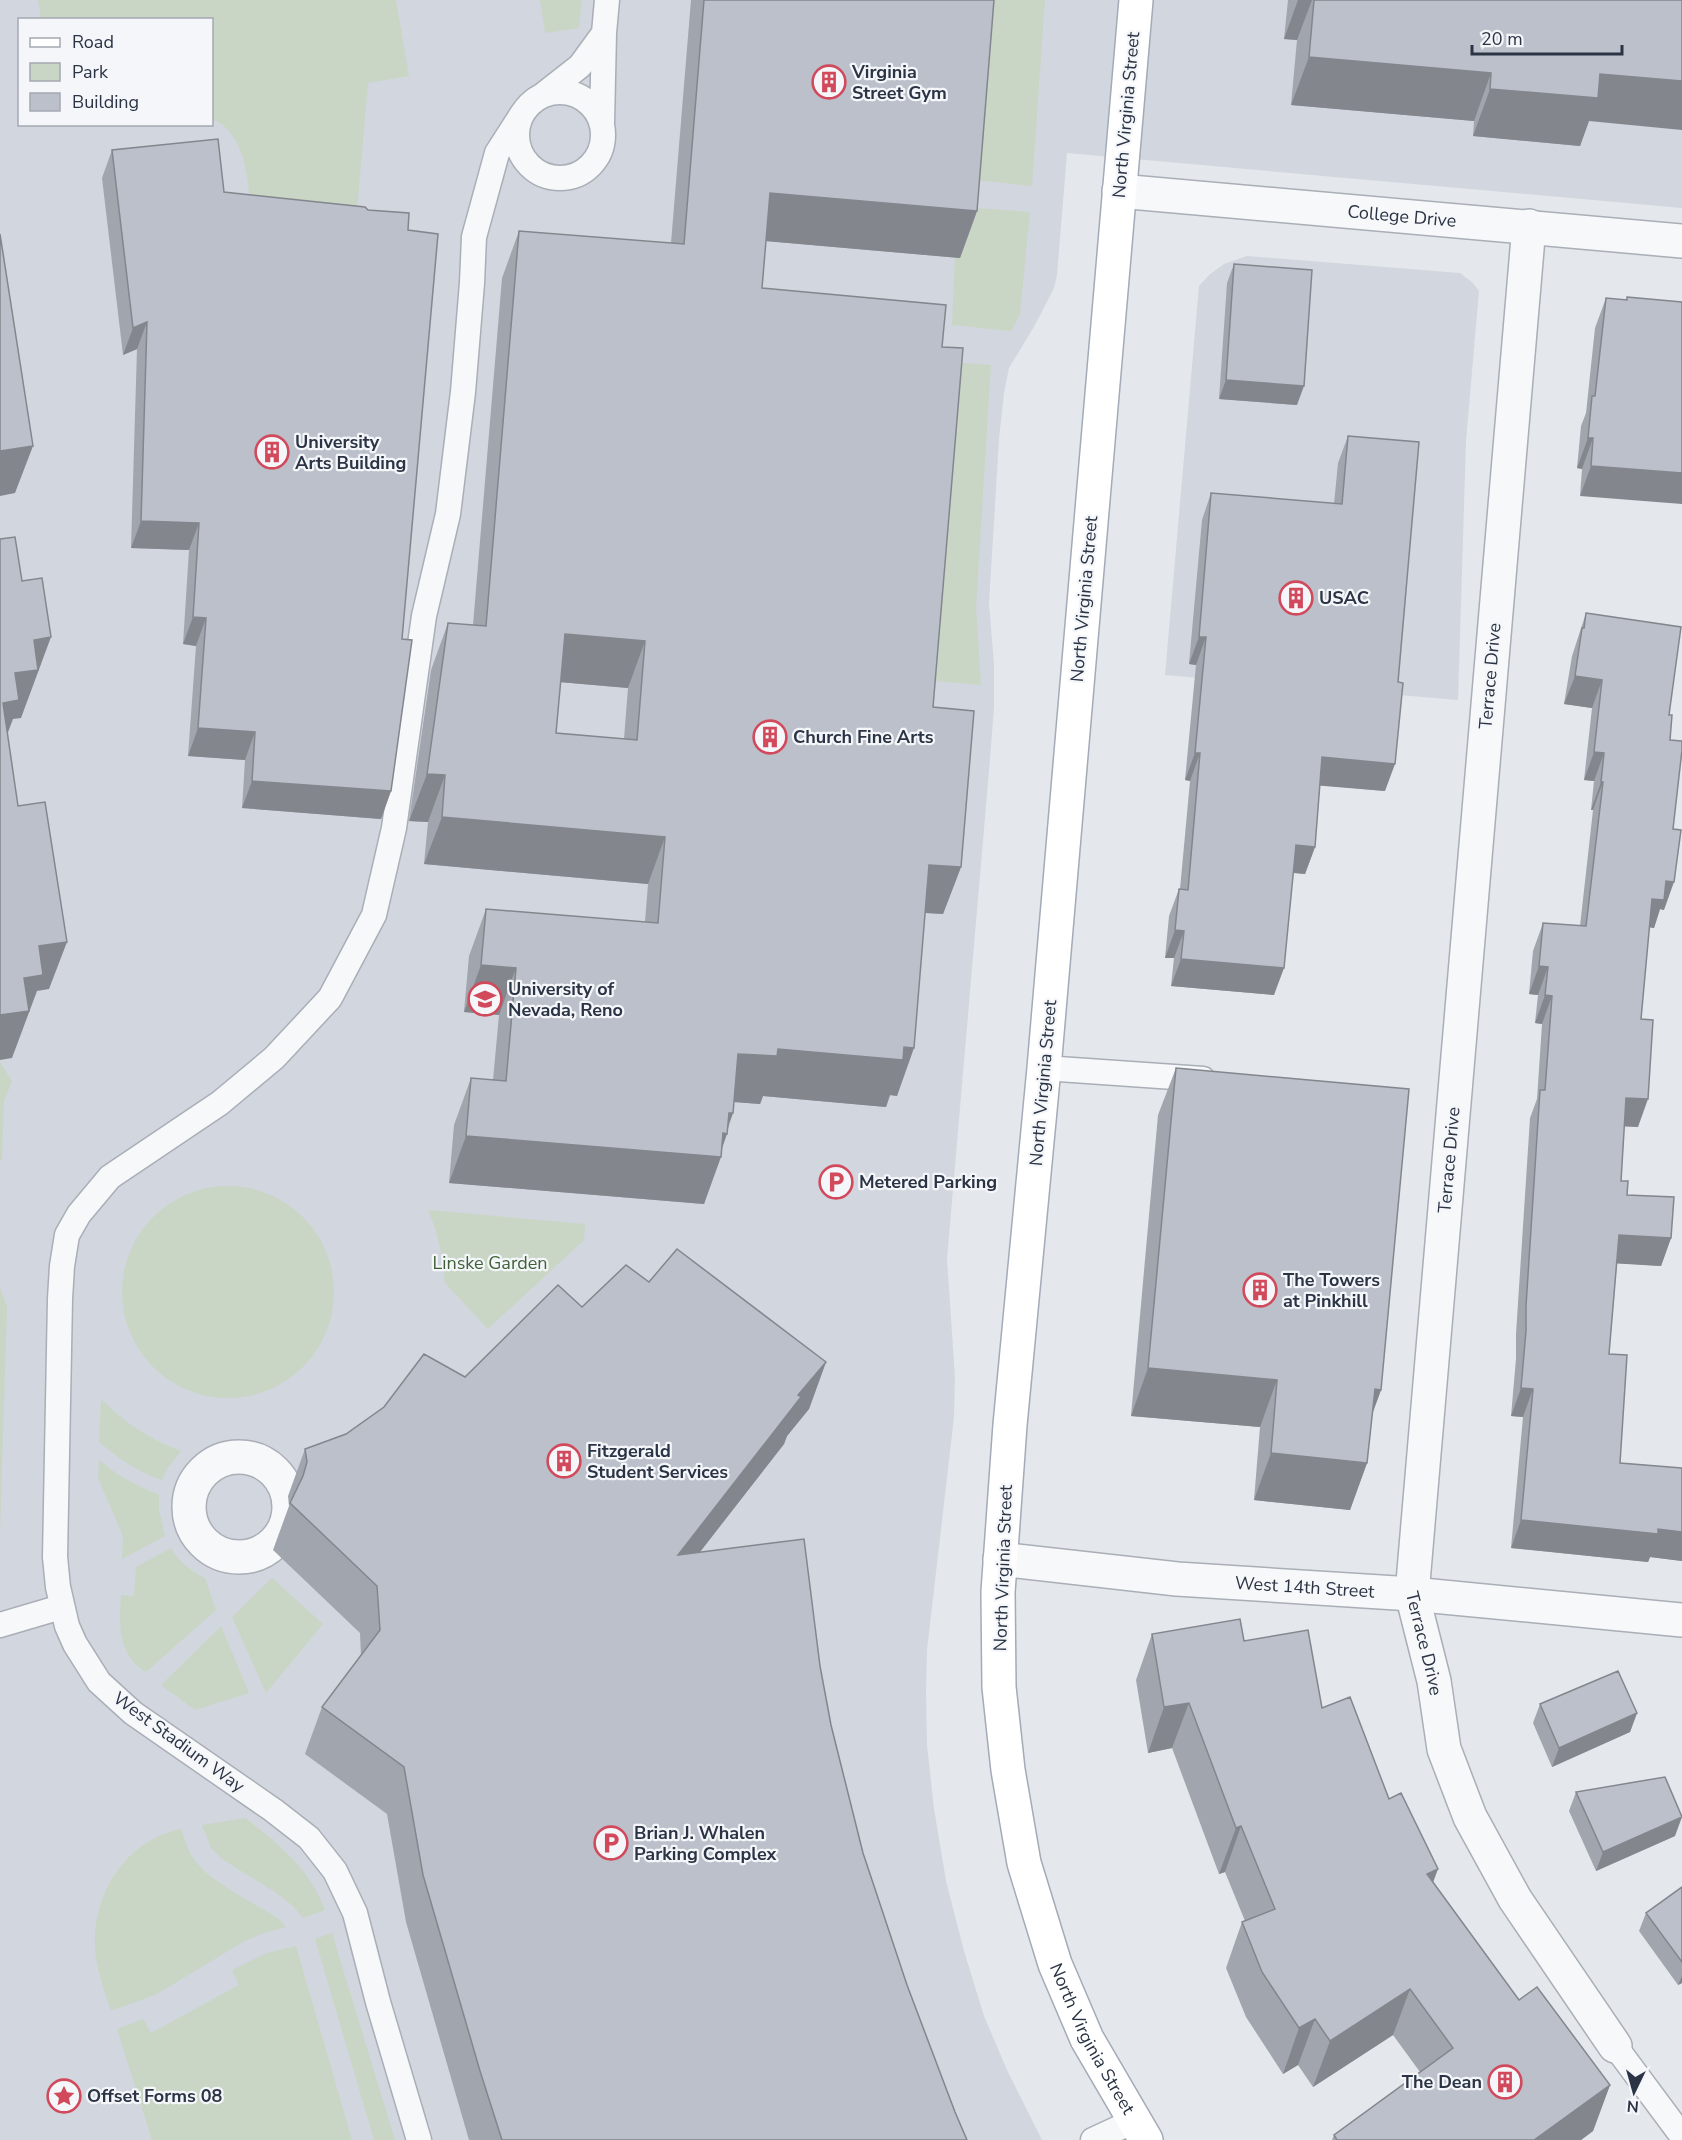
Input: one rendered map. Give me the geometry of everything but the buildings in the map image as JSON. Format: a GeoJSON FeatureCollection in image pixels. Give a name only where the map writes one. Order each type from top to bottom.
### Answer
{"type":"FeatureCollection","features":[{"type":"Feature","properties":{"kind":"main road","name":"North Virginia Street"},"geometry":{"type":"LineString","coordinates":[[1136,0],[1044,1068],[1010,1425],[998,1592],[999,1687],[1008,1770],[1024,1863],[1054,1964],[1087,2039],[1140,2131]]}},
{"type":"Feature","properties":{"kind":"street","name":"College Drive"},"geometry":{"type":"LineString","coordinates":[[1119,191],[1682,241]]}},
{"type":"Feature","properties":{"kind":"street","name":"Terrace Drive"},"geometry":{"type":"LineString","coordinates":[[1529,226],[1412,1594],[1434,1681],[1444,1749],[1470,1817],[1515,1899],[1615,2046]]}},
{"type":"Feature","properties":{"kind":"street","name":"West 14th Street"},"geometry":{"type":"LineString","coordinates":[[1000,1559],[1177,1579],[1412,1594],[1682,1620]]}},
{"type":"Feature","properties":{"kind":"lane"},"geometry":{"type":"LineString","coordinates":[[604,33],[580,66],[530,103],[522,114],[517,133],[520,153],[538,173],[566,178],[580,174],[592,165],[600,152],[603,138],[604,33],[607,0]]}},
{"type":"Feature","properties":{"kind":"lane"},"geometry":{"type":"LineString","coordinates":[[543,95],[557,92],[572,93],[585,99],[596,110],[602,123]]}},
{"type":"Feature","properties":{"kind":"lane","name":"West Stadium Way"},"geometry":{"type":"LineString","coordinates":[[419,2140],[378,2002],[355,1913],[335,1871],[309,1838],[273,1810],[133,1713],[99,1682],[75,1644],[61,1607],[55,1557],[60,1299],[67,1235],[79,1214],[110,1177],[220,1103],[273,1058],[330,998],[374,915],[394,828],[424,616],[448,514],[463,392],[474,237],[497,153],[522,114]]}},
{"type":"Feature","properties":{"kind":"lane"},"geometry":{"type":"LineString","coordinates":[[1044,1068],[1231,1081]]}},
{"type":"Feature","properties":{"kind":"lane"},"geometry":{"type":"LineString","coordinates":[[0,1625],[61,1607]]}},
{"type":"Feature","properties":{"kind":"lane"},"geometry":{"type":"LineString","coordinates":[[1615,2046],[1682,2136]]}},
{"type":"Feature","properties":{"kind":"lane"},"geometry":{"type":"LineString","coordinates":[[1093,2140],[1140,2131]]}},
{"type":"Feature","properties":{"kind":"shaded area","name":"University of Nevada, Reno"},"geometry":{"type":"Polygon","coordinates":[[[0,0],[1682,0],[1682,208],[1067,153],[1054,288],[1009,368],[999,439],[989,603],[994,664],[994,707],[947,1259],[955,1378],[954,1417],[927,1650],[926,1692],[927,1745],[934,1809],[946,1881],[964,1951],[984,2016],[1007,2070],[1042,2140],[0,2140],[0,0]]]}},
{"type":"Feature","properties":{"kind":"shaded area"},"geometry":{"type":"Polygon","coordinates":[[[1247,256],[1460,273],[1479,291],[1466,441],[1458,700],[1165,675],[1199,286],[1224,264],[1247,256]]]}},
{"type":"Feature","properties":{"kind":"green space"},"geometry":{"type":"Polygon","coordinates":[[[38,0],[396,0],[409,76],[368,83],[355,234],[251,212],[246,172],[238,146],[223,125],[213,120],[213,18],[41,18],[38,0]]]}},
{"type":"Feature","properties":{"kind":"green space"},"geometry":{"type":"Polygon","coordinates":[[[540,0],[582,0],[579,28],[545,33],[540,0]]]}},
{"type":"Feature","properties":{"kind":"green space"},"geometry":{"type":"Polygon","coordinates":[[[981,0],[1045,0],[1032,186],[966,179],[981,0]]]}},
{"type":"Feature","properties":{"kind":"green space"},"geometry":{"type":"Polygon","coordinates":[[[964,207],[1030,212],[1020,314],[1011,331],[952,325],[955,257],[960,257],[964,207]]]}},
{"type":"Feature","properties":{"kind":"green space"},"geometry":{"type":"Polygon","coordinates":[[[949,362],[991,365],[976,608],[981,685],[922,680],[949,362]]]}},
{"type":"Feature","properties":{"kind":"green space"},"geometry":{"type":"Polygon","coordinates":[[[0,1062],[12,1081],[4,1101],[2,1160],[0,1161],[0,1062]]]}},
{"type":"Feature","properties":{"kind":"green space"},"geometry":{"type":"Polygon","coordinates":[[[218,1186],[238,1186],[278,1198],[303,1217],[316,1233],[326,1251],[332,1271],[334,1292],[332,1313],[326,1333],[316,1351],[303,1367],[287,1380],[269,1390],[238,1398],[218,1398],[178,1386],[146,1359],[130,1333],[122,1302],[122,1282],[134,1242],[161,1210],[187,1194],[218,1186]]]}},
{"type":"Feature","properties":{"kind":"green space","name":"Linske Garden"},"geometry":{"type":"Polygon","coordinates":[[[428,1210],[585,1224],[584,1240],[488,1329],[445,1283],[442,1257],[428,1210]]]}},
{"type":"Feature","properties":{"kind":"green space"},"geometry":{"type":"Polygon","coordinates":[[[0,1287],[7,1307],[0,1532],[0,1287]]]}},
{"type":"Feature","properties":{"kind":"green space"},"geometry":{"type":"Polygon","coordinates":[[[101,1399],[119,1416],[138,1429],[181,1451],[167,1469],[162,1480],[137,1469],[99,1442],[101,1399]]]}},
{"type":"Feature","properties":{"kind":"green space"},"geometry":{"type":"Polygon","coordinates":[[[99,1460],[128,1480],[159,1494],[159,1510],[165,1536],[122,1559],[123,1536],[98,1478],[99,1460]]]}},
{"type":"Feature","properties":{"kind":"green space"},"geometry":{"type":"Polygon","coordinates":[[[171,1548],[186,1566],[205,1578],[216,1610],[146,1672],[130,1657],[125,1648],[120,1617],[121,1595],[134,1596],[136,1567],[171,1548]]]}},
{"type":"Feature","properties":{"kind":"green space"},"geometry":{"type":"Polygon","coordinates":[[[272,1578],[323,1624],[266,1693],[232,1617],[272,1578]]]}},
{"type":"Feature","properties":{"kind":"green space"},"geometry":{"type":"Polygon","coordinates":[[[221,1626],[249,1693],[195,1710],[161,1685],[221,1626]]]}},
{"type":"Feature","properties":{"kind":"green space"},"geometry":{"type":"Polygon","coordinates":[[[245,1818],[292,1858],[311,1882],[325,1910],[303,1918],[293,1906],[275,1892],[222,1859],[211,1848],[202,1825],[245,1818]]]}},
{"type":"Feature","properties":{"kind":"green space"},"geometry":{"type":"Polygon","coordinates":[[[181,1829],[192,1856],[204,1871],[224,1886],[279,1919],[286,1927],[243,1942],[157,1994],[111,2011],[99,1971],[95,1947],[100,1907],[107,1889],[129,1857],[144,1844],[161,1835],[181,1829]]]}},
{"type":"Feature","properties":{"kind":"green space"},"geometry":{"type":"Polygon","coordinates":[[[332,1933],[395,2140],[374,2140],[315,1939],[332,1933]]]}},
{"type":"Feature","properties":{"kind":"green space"},"geometry":{"type":"Polygon","coordinates":[[[296,1946],[352,2140],[152,2140],[117,2029],[143,2019],[151,2033],[239,1985],[232,1970],[267,1953],[296,1946]]]}},
{"type":"Feature","properties":{"kind":"place","name":"Virginia Street Gym"},"geometry":{"type":"Point","coordinates":[829,82]}},
{"type":"Feature","properties":{"kind":"place","name":"University Arts Building"},"geometry":{"type":"Point","coordinates":[272,452]}},
{"type":"Feature","properties":{"kind":"place","name":"USAC"},"geometry":{"type":"Point","coordinates":[1296,598]}},
{"type":"Feature","properties":{"kind":"place","name":"Church Fine Arts"},"geometry":{"type":"Point","coordinates":[770,737]}},
{"type":"Feature","properties":{"kind":"place","name":"University of Nevada, Reno"},"geometry":{"type":"Point","coordinates":[485,999]}},
{"type":"Feature","properties":{"kind":"place","name":"Metered Parking"},"geometry":{"type":"Point","coordinates":[836,1182]}},
{"type":"Feature","properties":{"kind":"place","name":"The Towers at Pinkhill"},"geometry":{"type":"Point","coordinates":[1260,1290]}},
{"type":"Feature","properties":{"kind":"place","name":"Fitzgerald Student Services"},"geometry":{"type":"Point","coordinates":[564,1461]}},
{"type":"Feature","properties":{"kind":"place","name":"Brian J. Whalen Parking Complex"},"geometry":{"type":"Point","coordinates":[611,1843]}},
{"type":"Feature","properties":{"kind":"place","name":"The Dean"},"geometry":{"type":"Point","coordinates":[1505,2082]}},
{"type":"Feature","properties":{"kind":"place","name":"Offset Forms 08"},"geometry":{"type":"Point","coordinates":[64,2096]}}]}
